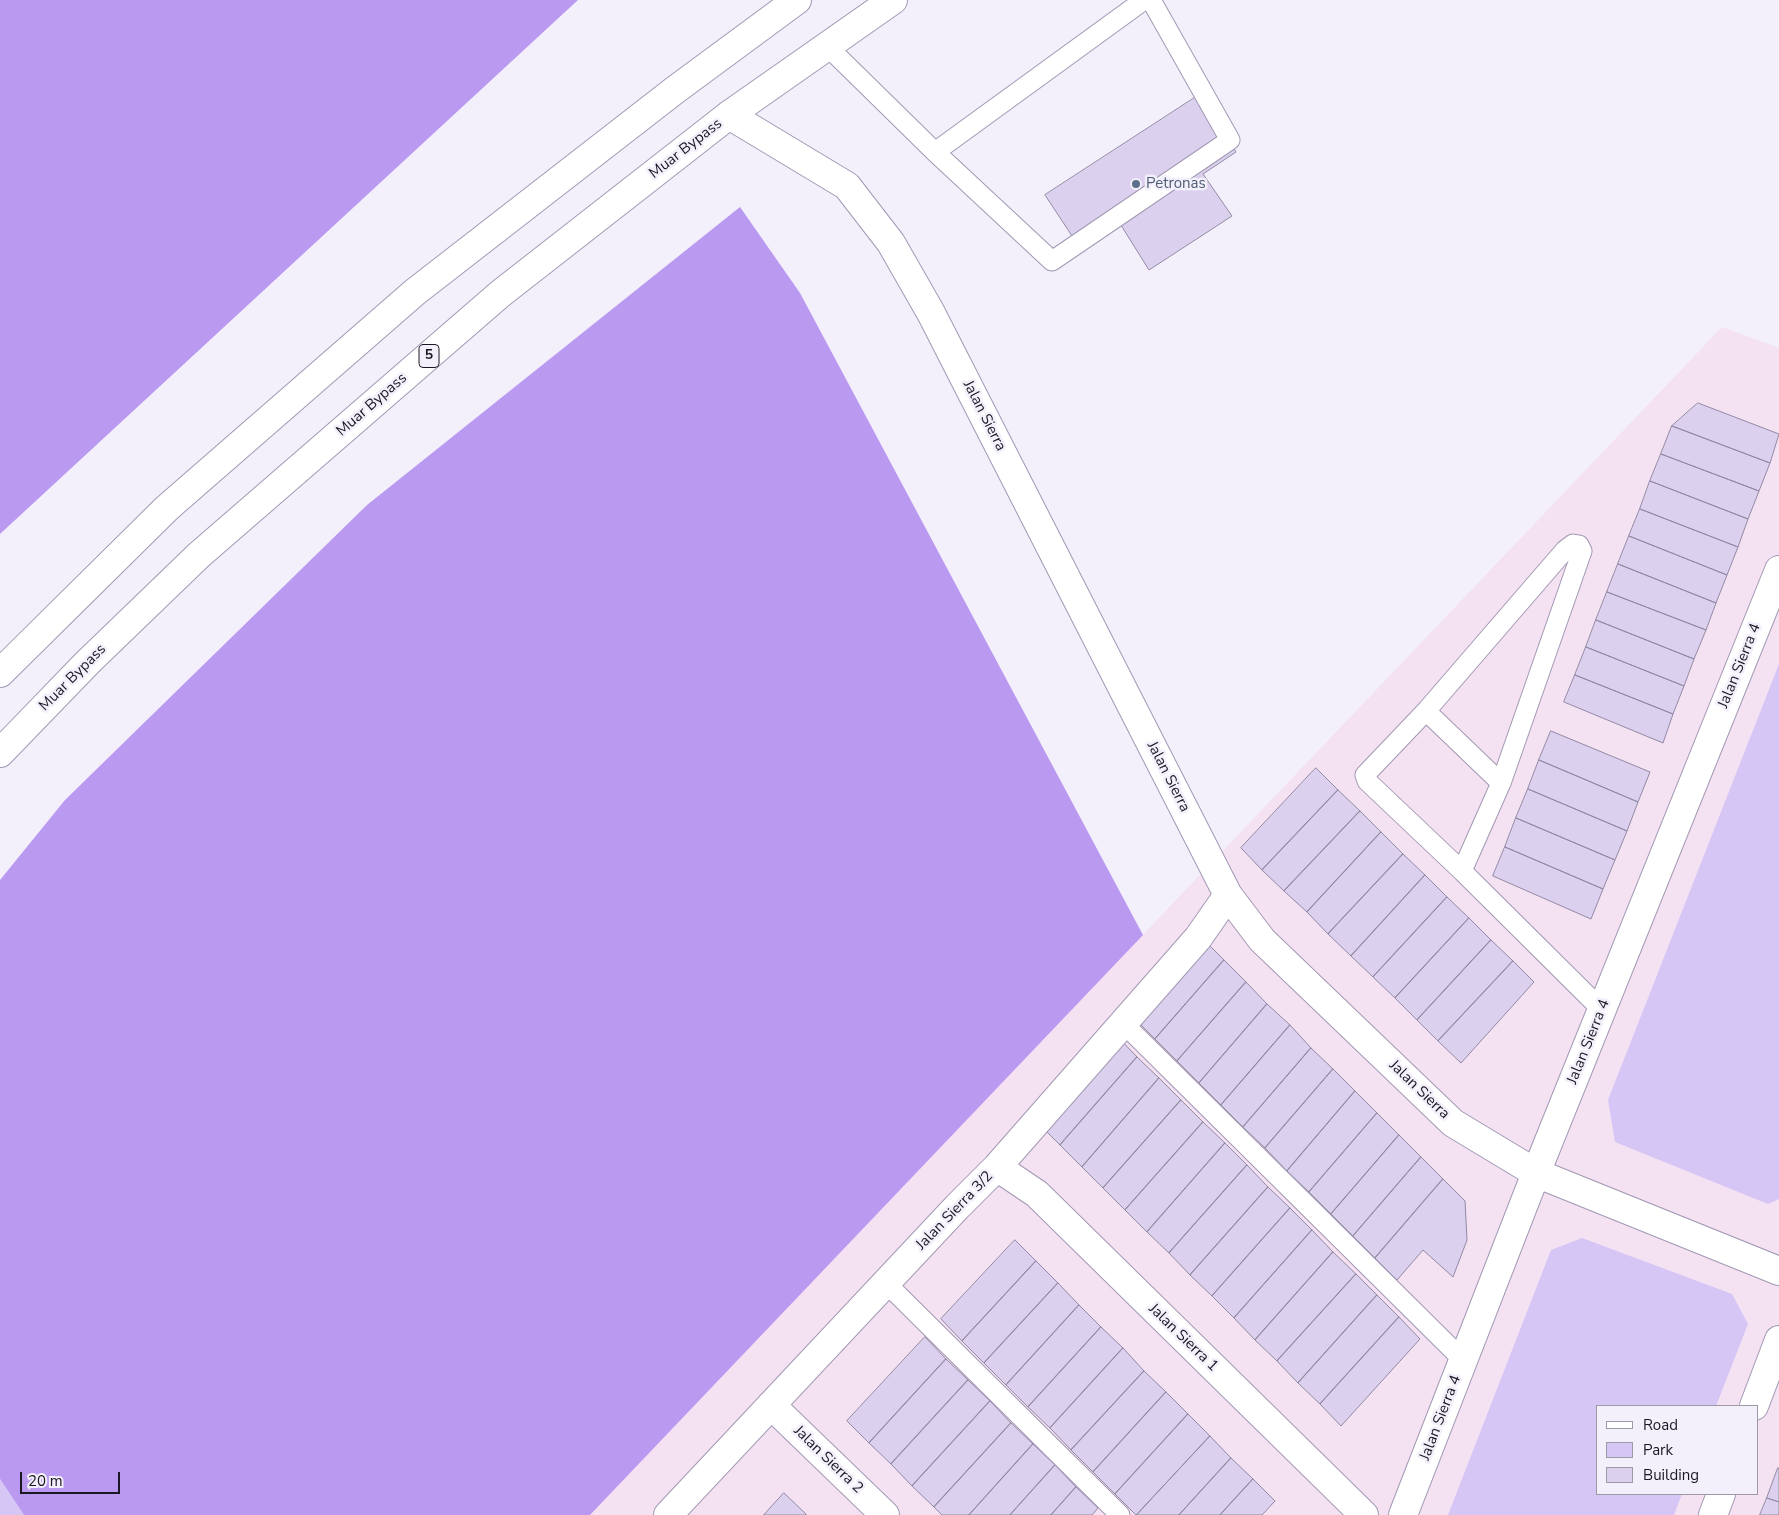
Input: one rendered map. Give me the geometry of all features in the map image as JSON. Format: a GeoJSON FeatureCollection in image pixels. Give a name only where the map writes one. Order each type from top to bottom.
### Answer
{"type":"FeatureCollection","features":[{"type":"Feature","properties":{"kind":"main road"},"geometry":{"type":"LineString","coordinates":[[0,673],[167,508],[415,292],[675,90],[797,0]]}},
{"type":"Feature","properties":{"kind":"main road","name":"Muar Bypass"},"geometry":{"type":"LineString","coordinates":[[0,753],[87,663],[206,549],[500,294],[729,115],[893,0]]}},
{"type":"Feature","properties":{"kind":"main road","name":"Jalan Sierra"},"geometry":{"type":"LineString","coordinates":[[729,115],[847,186],[891,243],[931,313],[1228,895],[1262,940],[1453,1123],[1536,1173],[1779,1270]]}},
{"type":"Feature","properties":{"kind":"main road","name":"Jalan Sierra 4"},"geometry":{"type":"LineString","coordinates":[[1403,1515],[1536,1173],[1779,570]]}},
{"type":"Feature","properties":{"kind":"main road","name":"Jalan Sierra 3/2"},"geometry":{"type":"LineString","coordinates":[[668,1515],[997,1168],[1198,938],[1228,895]]}},
{"type":"Feature","properties":{"kind":"main road","name":"Jalan Sierra 1"},"geometry":{"type":"LineString","coordinates":[[997,1168],[1037,1194],[1364,1515]]}},
{"type":"Feature","properties":{"kind":"main road"},"geometry":{"type":"LineString","coordinates":[[1754,1405],[1779,1340]]}},
{"type":"Feature","properties":{"kind":"main road","name":"Jalan Sierra 2"},"geometry":{"type":"LineString","coordinates":[[771,1405],[885,1515]]}},
{"type":"Feature","properties":{"kind":"main road"},"geometry":{"type":"LineString","coordinates":[[1713,1515],[1721,1495]]}},
{"type":"Feature","properties":{"kind":"lane"},"geometry":{"type":"LineString","coordinates":[[935,152],[1144,0]]}},
{"type":"Feature","properties":{"kind":"lane"},"geometry":{"type":"LineString","coordinates":[[826,46],[935,152],[1052,261],[1230,140],[1151,0]]}},
{"type":"Feature","properties":{"kind":"lane"},"geometry":{"type":"LineString","coordinates":[[1462,871],[1501,782],[1582,552],[1579,545],[1573,544],[1565,550],[1426,711],[1365,775],[1367,781],[1462,871],[1602,1010]]}},
{"type":"Feature","properties":{"kind":"lane"},"geometry":{"type":"LineString","coordinates":[[1426,711],[1501,782]]}},
{"type":"Feature","properties":{"kind":"lane"},"geometry":{"type":"LineString","coordinates":[[1123,1023],[1463,1360]]}},
{"type":"Feature","properties":{"kind":"lane"},"geometry":{"type":"LineString","coordinates":[[886,1283],[1119,1514]]}},
{"type":"Feature","properties":{"kind":"shaded area"},"geometry":{"type":"Polygon","coordinates":[[[0,0],[578,0],[0,534],[0,0]]]}},
{"type":"Feature","properties":{"kind":"shaded area"},"geometry":{"type":"Polygon","coordinates":[[[740,207],[800,293],[1143,935],[590,1515],[24,1515],[0,1479],[0,880],[65,800],[367,505],[740,207]]]}},
{"type":"Feature","properties":{"kind":"shaded area"},"geometry":{"type":"Polygon","coordinates":[[[1722,327],[1779,348],[1779,1515],[590,1515],[1722,327]]]}},
{"type":"Feature","properties":{"kind":"green space"},"geometry":{"type":"Polygon","coordinates":[[[1779,664],[1779,1199],[1768,1204],[1615,1142],[1608,1100],[1779,664]]]}},
{"type":"Feature","properties":{"kind":"green space"},"geometry":{"type":"Polygon","coordinates":[[[1582,1238],[1732,1294],[1748,1324],[1716,1405],[1596,1405],[1596,1495],[1682,1495],[1674,1515],[1448,1515],[1551,1250],[1582,1238]]]}},
{"type":"Feature","properties":{"kind":"green space"},"geometry":{"type":"Polygon","coordinates":[[[0,1479],[24,1515],[0,1515],[0,1479]]]}},
{"type":"Feature","properties":{"kind":"building","name":"Petronas"},"geometry":{"type":"Polygon","coordinates":[[[1199,95],[1236,152],[1203,174],[1232,216],[1149,270],[1119,222],[1080,248],[1045,195],[1199,95]]]}},
{"type":"Feature","properties":{"kind":"building"},"geometry":{"type":"Polygon","coordinates":[[[1698,403],[1779,434],[1770,463],[1672,426],[1698,403]]]}},
{"type":"Feature","properties":{"kind":"building"},"geometry":{"type":"Polygon","coordinates":[[[1672,426],[1770,463],[1759,491],[1661,454],[1672,426]]]}},
{"type":"Feature","properties":{"kind":"building"},"geometry":{"type":"Polygon","coordinates":[[[1661,454],[1759,491],[1748,519],[1650,481],[1661,454]]]}},
{"type":"Feature","properties":{"kind":"building"},"geometry":{"type":"Polygon","coordinates":[[[1650,481],[1748,519],[1738,547],[1640,509],[1650,481]]]}},
{"type":"Feature","properties":{"kind":"building"},"geometry":{"type":"Polygon","coordinates":[[[1640,509],[1738,547],[1727,575],[1629,536],[1640,509]]]}},
{"type":"Feature","properties":{"kind":"building"},"geometry":{"type":"Polygon","coordinates":[[[1629,536],[1727,575],[1716,603],[1618,564],[1629,536]]]}},
{"type":"Feature","properties":{"kind":"building"},"geometry":{"type":"Polygon","coordinates":[[[1618,564],[1716,603],[1706,630],[1607,592],[1618,564]]]}},
{"type":"Feature","properties":{"kind":"building"},"geometry":{"type":"Polygon","coordinates":[[[1607,592],[1706,630],[1694,659],[1596,620],[1607,592]]]}},
{"type":"Feature","properties":{"kind":"building"},"geometry":{"type":"Polygon","coordinates":[[[1596,620],[1694,659],[1684,686],[1586,647],[1596,620]]]}},
{"type":"Feature","properties":{"kind":"building"},"geometry":{"type":"Polygon","coordinates":[[[1586,647],[1684,686],[1673,714],[1575,675],[1586,647]]]}},
{"type":"Feature","properties":{"kind":"building"},"geometry":{"type":"Polygon","coordinates":[[[1575,675],[1673,714],[1663,743],[1564,702],[1575,675]]]}},
{"type":"Feature","properties":{"kind":"building"},"geometry":{"type":"Polygon","coordinates":[[[1551,731],[1650,772],[1638,802],[1539,760],[1551,731]]]}},
{"type":"Feature","properties":{"kind":"building"},"geometry":{"type":"Polygon","coordinates":[[[1539,760],[1638,802],[1627,831],[1528,789],[1539,760]]]}},
{"type":"Feature","properties":{"kind":"building"},"geometry":{"type":"Polygon","coordinates":[[[1316,768],[1338,790],[1262,870],[1241,848],[1316,768]]]}},
{"type":"Feature","properties":{"kind":"building"},"geometry":{"type":"Polygon","coordinates":[[[1528,789],[1627,831],[1615,860],[1516,818],[1528,789]]]}},
{"type":"Feature","properties":{"kind":"building"},"geometry":{"type":"Polygon","coordinates":[[[1338,790],[1360,811],[1284,891],[1262,870],[1338,790]]]}},
{"type":"Feature","properties":{"kind":"building"},"geometry":{"type":"Polygon","coordinates":[[[1360,811],[1381,832],[1307,912],[1284,891],[1360,811]]]}},
{"type":"Feature","properties":{"kind":"building"},"geometry":{"type":"Polygon","coordinates":[[[1516,818],[1615,860],[1603,889],[1505,847],[1516,818]]]}},
{"type":"Feature","properties":{"kind":"building"},"geometry":{"type":"Polygon","coordinates":[[[1381,832],[1403,854],[1328,934],[1307,912],[1381,832]]]}},
{"type":"Feature","properties":{"kind":"building"},"geometry":{"type":"Polygon","coordinates":[[[1505,847],[1603,889],[1591,919],[1493,876],[1505,847]]]}},
{"type":"Feature","properties":{"kind":"building"},"geometry":{"type":"Polygon","coordinates":[[[1403,854],[1425,875],[1351,956],[1328,934],[1403,854]]]}},
{"type":"Feature","properties":{"kind":"building"},"geometry":{"type":"Polygon","coordinates":[[[1425,875],[1447,897],[1373,977],[1351,956],[1425,875]]]}},
{"type":"Feature","properties":{"kind":"building"},"geometry":{"type":"Polygon","coordinates":[[[1447,897],[1469,918],[1395,998],[1373,977],[1447,897]]]}},
{"type":"Feature","properties":{"kind":"building"},"geometry":{"type":"Polygon","coordinates":[[[1469,918],[1491,940],[1417,1020],[1395,998],[1469,918]]]}},
{"type":"Feature","properties":{"kind":"building"},"geometry":{"type":"Polygon","coordinates":[[[1202,938],[1224,960],[1155,1039],[1133,1017],[1202,938]]]}},
{"type":"Feature","properties":{"kind":"building"},"geometry":{"type":"Polygon","coordinates":[[[1491,940],[1513,961],[1438,1041],[1417,1020],[1491,940]]]}},
{"type":"Feature","properties":{"kind":"building"},"geometry":{"type":"Polygon","coordinates":[[[1224,960],[1246,982],[1177,1061],[1155,1039],[1224,960]]]}},
{"type":"Feature","properties":{"kind":"building"},"geometry":{"type":"Polygon","coordinates":[[[1513,961],[1534,982],[1461,1063],[1438,1041],[1513,961]]]}},
{"type":"Feature","properties":{"kind":"building"},"geometry":{"type":"Polygon","coordinates":[[[1246,982],[1267,1004],[1199,1083],[1177,1061],[1246,982]]]}},
{"type":"Feature","properties":{"kind":"building"},"geometry":{"type":"Polygon","coordinates":[[[1267,1004],[1290,1025],[1221,1105],[1199,1083],[1267,1004]]]}},
{"type":"Feature","properties":{"kind":"building"},"geometry":{"type":"Polygon","coordinates":[[[1290,1025],[1311,1048],[1243,1127],[1221,1105],[1290,1025]]]}},
{"type":"Feature","properties":{"kind":"building"},"geometry":{"type":"Polygon","coordinates":[[[1116,1035],[1137,1057],[1060,1145],[1039,1124],[1116,1035]]]}},
{"type":"Feature","properties":{"kind":"building"},"geometry":{"type":"Polygon","coordinates":[[[1311,1048],[1333,1069],[1265,1148],[1243,1127],[1311,1048]]]}},
{"type":"Feature","properties":{"kind":"building"},"geometry":{"type":"Polygon","coordinates":[[[1137,1057],[1159,1078],[1082,1167],[1060,1145],[1137,1057]]]}},
{"type":"Feature","properties":{"kind":"building"},"geometry":{"type":"Polygon","coordinates":[[[1333,1069],[1355,1091],[1287,1171],[1265,1148],[1333,1069]]]}},
{"type":"Feature","properties":{"kind":"building"},"geometry":{"type":"Polygon","coordinates":[[[1159,1078],[1181,1100],[1103,1188],[1082,1167],[1159,1078]]]}},
{"type":"Feature","properties":{"kind":"building"},"geometry":{"type":"Polygon","coordinates":[[[1355,1091],[1377,1113],[1309,1192],[1287,1171],[1355,1091]]]}},
{"type":"Feature","properties":{"kind":"building"},"geometry":{"type":"Polygon","coordinates":[[[1181,1100],[1203,1122],[1125,1210],[1103,1188],[1181,1100]]]}},
{"type":"Feature","properties":{"kind":"building"},"geometry":{"type":"Polygon","coordinates":[[[1377,1113],[1399,1135],[1331,1214],[1309,1192],[1377,1113]]]}},
{"type":"Feature","properties":{"kind":"building"},"geometry":{"type":"Polygon","coordinates":[[[1203,1122],[1225,1143],[1147,1232],[1125,1210],[1203,1122]]]}},
{"type":"Feature","properties":{"kind":"building"},"geometry":{"type":"Polygon","coordinates":[[[1399,1135],[1421,1157],[1353,1236],[1331,1214],[1399,1135]]]}},
{"type":"Feature","properties":{"kind":"building"},"geometry":{"type":"Polygon","coordinates":[[[1225,1143],[1247,1165],[1169,1253],[1147,1232],[1225,1143]]]}},
{"type":"Feature","properties":{"kind":"building"},"geometry":{"type":"Polygon","coordinates":[[[1421,1157],[1443,1179],[1375,1258],[1353,1236],[1421,1157]]]}},
{"type":"Feature","properties":{"kind":"building"},"geometry":{"type":"Polygon","coordinates":[[[1247,1165],[1268,1187],[1190,1275],[1169,1253],[1247,1165]]]}},
{"type":"Feature","properties":{"kind":"building"},"geometry":{"type":"Polygon","coordinates":[[[1443,1179],[1465,1201],[1467,1240],[1453,1277],[1423,1250],[1397,1280],[1375,1258],[1443,1179]]]}},
{"type":"Feature","properties":{"kind":"building"},"geometry":{"type":"Polygon","coordinates":[[[1268,1187],[1290,1208],[1212,1296],[1190,1275],[1268,1187]]]}},
{"type":"Feature","properties":{"kind":"building"},"geometry":{"type":"Polygon","coordinates":[[[1290,1208],[1312,1230],[1234,1318],[1212,1296],[1290,1208]]]}},
{"type":"Feature","properties":{"kind":"building"},"geometry":{"type":"Polygon","coordinates":[[[1312,1230],[1333,1252],[1255,1340],[1234,1318],[1312,1230]]]}},
{"type":"Feature","properties":{"kind":"building"},"geometry":{"type":"Polygon","coordinates":[[[1015,1240],[1036,1261],[962,1341],[941,1319],[1015,1240]]]}},
{"type":"Feature","properties":{"kind":"building"},"geometry":{"type":"Polygon","coordinates":[[[1333,1252],[1356,1274],[1277,1361],[1255,1340],[1333,1252]]]}},
{"type":"Feature","properties":{"kind":"building"},"geometry":{"type":"Polygon","coordinates":[[[1036,1261],[1058,1283],[984,1363],[962,1341],[1036,1261]]]}},
{"type":"Feature","properties":{"kind":"building"},"geometry":{"type":"Polygon","coordinates":[[[1356,1274],[1377,1295],[1298,1383],[1277,1361],[1356,1274]]]}},
{"type":"Feature","properties":{"kind":"building"},"geometry":{"type":"Polygon","coordinates":[[[1058,1283],[1079,1305],[1006,1385],[984,1363],[1058,1283]]]}},
{"type":"Feature","properties":{"kind":"building"},"geometry":{"type":"Polygon","coordinates":[[[1377,1295],[1399,1317],[1320,1404],[1298,1383],[1377,1295]]]}},
{"type":"Feature","properties":{"kind":"building"},"geometry":{"type":"Polygon","coordinates":[[[1079,1305],[1101,1327],[1028,1407],[1006,1385],[1079,1305]]]}},
{"type":"Feature","properties":{"kind":"building"},"geometry":{"type":"Polygon","coordinates":[[[1399,1317],[1420,1339],[1341,1426],[1320,1404],[1399,1317]]]}},
{"type":"Feature","properties":{"kind":"building"},"geometry":{"type":"Polygon","coordinates":[[[1101,1327],[1123,1348],[1050,1428],[1028,1407],[1101,1327]]]}},
{"type":"Feature","properties":{"kind":"building"},"geometry":{"type":"Polygon","coordinates":[[[925,1337],[946,1359],[869,1443],[847,1421],[925,1337]]]}},
{"type":"Feature","properties":{"kind":"building"},"geometry":{"type":"Polygon","coordinates":[[[1123,1348],[1144,1371],[1071,1450],[1050,1428],[1123,1348]]]}},
{"type":"Feature","properties":{"kind":"building"},"geometry":{"type":"Polygon","coordinates":[[[946,1359],[968,1380],[891,1464],[869,1443],[946,1359]]]}},
{"type":"Feature","properties":{"kind":"building"},"geometry":{"type":"Polygon","coordinates":[[[1144,1371],[1166,1392],[1093,1472],[1071,1450],[1144,1371]]]}},
{"type":"Feature","properties":{"kind":"building"},"geometry":{"type":"Polygon","coordinates":[[[968,1380],[990,1401],[912,1486],[891,1464],[968,1380]]]}},
{"type":"Feature","properties":{"kind":"building"},"geometry":{"type":"Polygon","coordinates":[[[1166,1392],[1188,1414],[1115,1494],[1093,1472],[1166,1392]]]}},
{"type":"Feature","properties":{"kind":"building"},"geometry":{"type":"Polygon","coordinates":[[[990,1401],[1011,1423],[934,1507],[912,1486],[990,1401]]]}},
{"type":"Feature","properties":{"kind":"building"},"geometry":{"type":"Polygon","coordinates":[[[1188,1414],[1210,1436],[1136,1515],[1115,1494],[1188,1414]]]}},
{"type":"Feature","properties":{"kind":"building"},"geometry":{"type":"Polygon","coordinates":[[[1011,1423],[1033,1444],[969,1515],[942,1515],[934,1507],[1011,1423]]]}},
{"type":"Feature","properties":{"kind":"building"},"geometry":{"type":"Polygon","coordinates":[[[1210,1436],[1231,1458],[1179,1515],[1137,1515],[1210,1436]]]}},
{"type":"Feature","properties":{"kind":"building"},"geometry":{"type":"Polygon","coordinates":[[[1033,1444],[1055,1465],[1010,1515],[969,1515],[1033,1444]]]}},
{"type":"Feature","properties":{"kind":"building"},"geometry":{"type":"Polygon","coordinates":[[[1231,1458],[1253,1479],[1220,1515],[1179,1515],[1231,1458]]]}},
{"type":"Feature","properties":{"kind":"building"},"geometry":{"type":"Polygon","coordinates":[[[1055,1465],[1076,1487],[1051,1515],[1010,1515],[1055,1465]]]}},
{"type":"Feature","properties":{"kind":"building"},"geometry":{"type":"Polygon","coordinates":[[[1779,1468],[1779,1502],[1767,1498],[1779,1468]]]}},
{"type":"Feature","properties":{"kind":"building"},"geometry":{"type":"Polygon","coordinates":[[[1253,1479],[1275,1501],[1262,1515],[1220,1515],[1253,1479]]]}},
{"type":"Feature","properties":{"kind":"building"},"geometry":{"type":"Polygon","coordinates":[[[1076,1487],[1098,1508],[1092,1515],[1051,1515],[1076,1487]]]}},
{"type":"Feature","properties":{"kind":"building"},"geometry":{"type":"Polygon","coordinates":[[[784,1493],[806,1514],[806,1515],[764,1515],[784,1493]]]}},
{"type":"Feature","properties":{"kind":"building"},"geometry":{"type":"Polygon","coordinates":[[[1767,1498],[1779,1502],[1779,1515],[1760,1515],[1767,1498]]]}},
{"type":"Feature","properties":{"kind":"place","name":"Petronas"},"geometry":{"type":"Point","coordinates":[1136,184]}}]}
